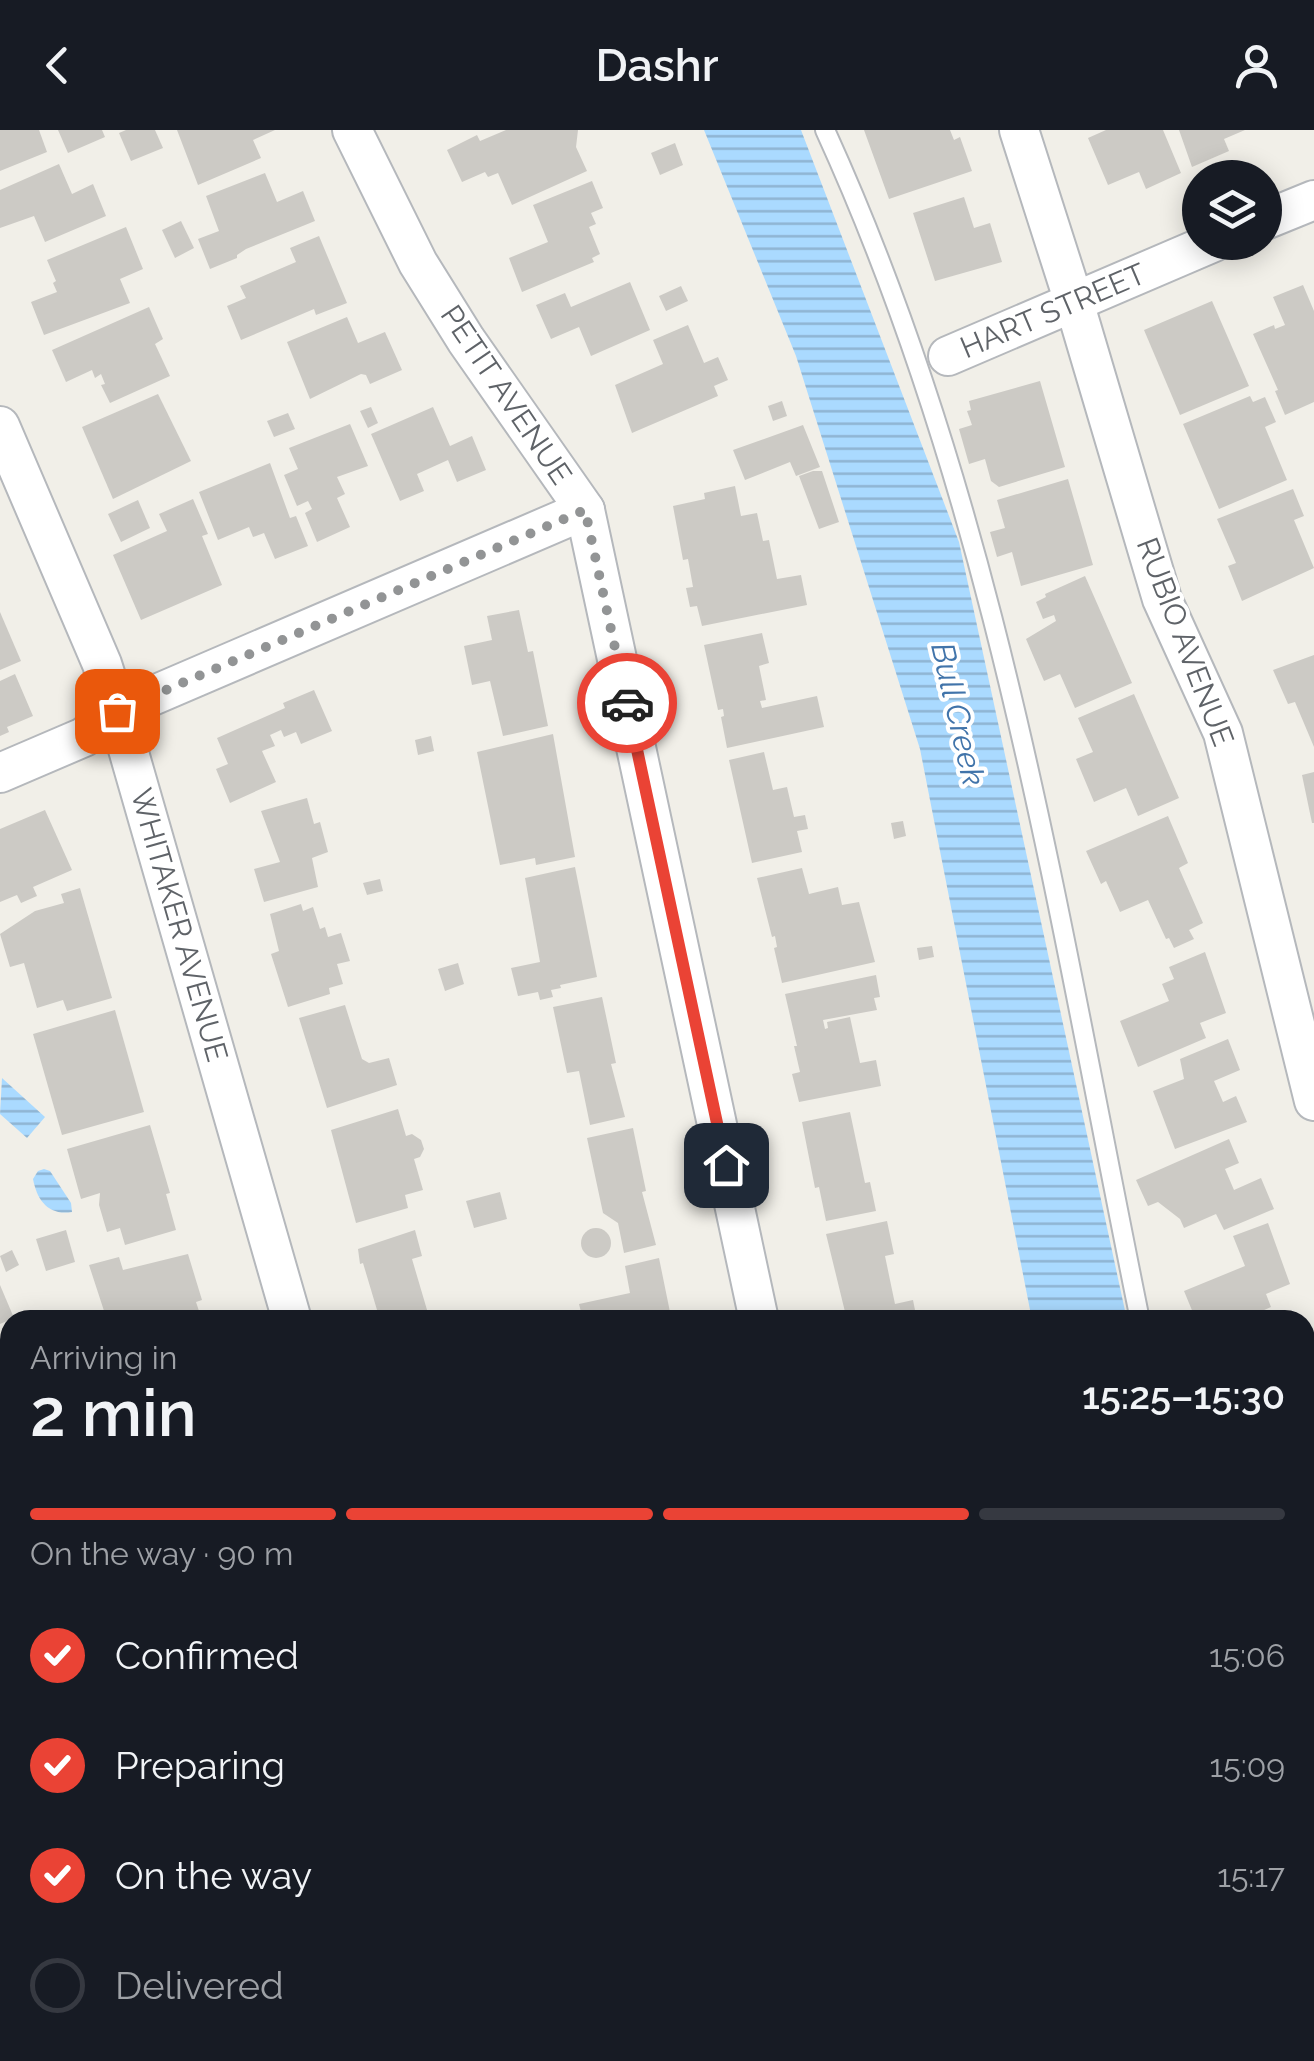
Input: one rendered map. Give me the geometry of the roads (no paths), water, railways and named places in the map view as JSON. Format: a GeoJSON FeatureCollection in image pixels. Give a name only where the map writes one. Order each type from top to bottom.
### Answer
{"type":"FeatureCollection","features":[{"type":"Feature","properties":{"kind":"street","name":"PETIT AVENUE"},"geometry":{"type":"LineString","coordinates":[[352,130],[418,263],[466,340],[585,510],[757,1310]]}},
{"type":"Feature","properties":{"kind":"street","name":"RUBIO AVENUE"},"geometry":{"type":"LineString","coordinates":[[1019,130],[1162,599],[1223,733],[1314,1101]]}},
{"type":"Feature","properties":{"kind":"street"},"geometry":{"type":"LineString","coordinates":[[1282,213],[1314,200]]}},
{"type":"Feature","properties":{"kind":"street","name":"HART STREET"},"geometry":{"type":"LineString","coordinates":[[948,356],[1182,256]]}},
{"type":"Feature","properties":{"kind":"street","name":"WHITAKER AVENUE"},"geometry":{"type":"LineString","coordinates":[[0,426],[102,664],[289,1310]]}},
{"type":"Feature","properties":{"kind":"street"},"geometry":{"type":"LineString","coordinates":[[0,772],[84,738],[117,711],[585,510]]}},
{"type":"Feature","properties":{"kind":"lane"},"geometry":{"type":"LineString","coordinates":[[825,130],[936,417],[1010,682],[1138,1310]]}},
{"type":"Feature","properties":{"kind":"water","name":"Bull Creek"},"geometry":{"type":"Polygon","coordinates":[[[704,130],[801,130],[959,542],[1125,1310],[1030,1310],[920,749],[796,356],[704,130]]]}},
{"type":"Feature","properties":{"kind":"water"},"geometry":{"type":"Polygon","coordinates":[[[2,1078],[45,1117],[27,1138],[0,1114],[2,1078]]]}},
{"type":"Feature","properties":{"kind":"water"},"geometry":{"type":"Polygon","coordinates":[[[44,1169],[50,1171],[71,1203],[72,1212],[50,1209],[37,1194],[33,1179],[44,1169]]]}}]}
